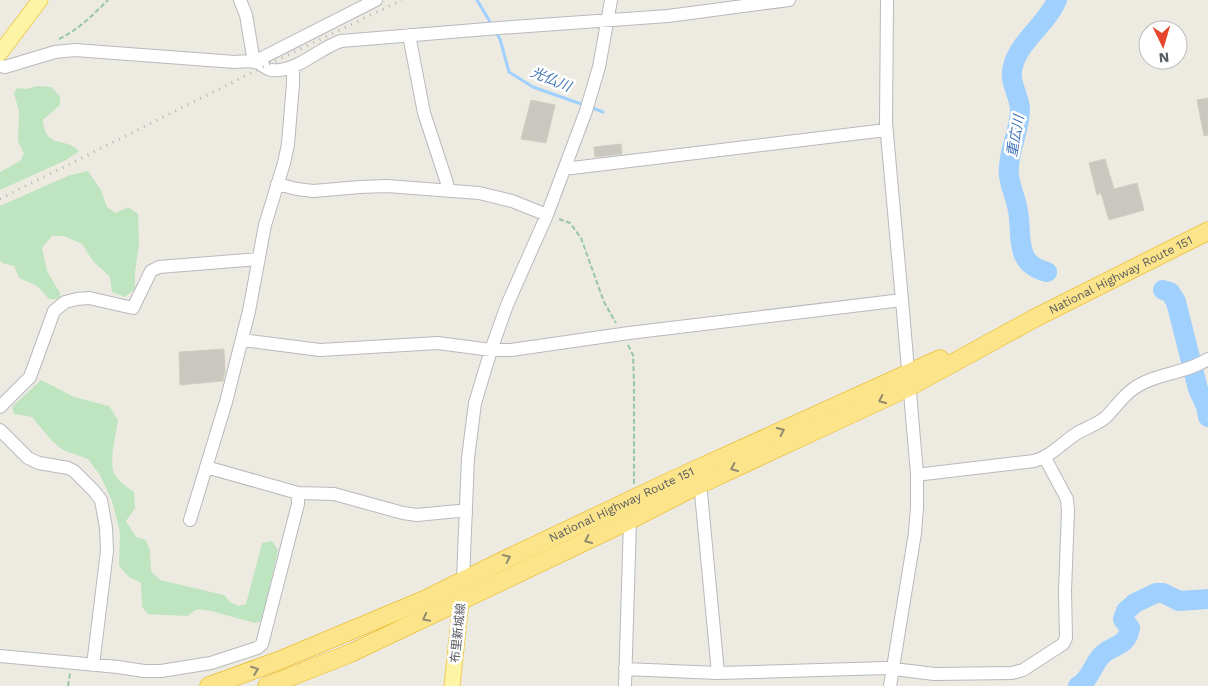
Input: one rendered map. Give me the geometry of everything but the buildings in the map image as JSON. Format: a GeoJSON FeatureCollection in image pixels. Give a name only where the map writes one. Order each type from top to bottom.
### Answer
{"type":"FeatureCollection","features":[{"type":"Feature","properties":{"kind":"highway","name":"National Highway Route 151"},"geometry":{"type":"LineString","coordinates":[[267,686],[351,653],[630,520],[1208,231]]}},
{"type":"Feature","properties":{"kind":"highway","name":"National Highway Route 151"},"geometry":{"type":"LineString","coordinates":[[209,686],[295,654],[426,599],[673,480],[909,380]]}},
{"type":"Feature","properties":{"kind":"main road"},"geometry":{"type":"LineString","coordinates":[[0,53],[40,0]]}},
{"type":"Feature","properties":{"kind":"main road","name":"布里新城線"},"geometry":{"type":"LineString","coordinates":[[452,686],[463,580]]}},
{"type":"Feature","properties":{"kind":"street"},"geometry":{"type":"LineString","coordinates":[[240,0],[246,15],[254,62]]}},
{"type":"Feature","properties":{"kind":"street"},"geometry":{"type":"LineString","coordinates":[[0,66],[5,67],[55,52],[75,50],[254,62],[376,0]]}},
{"type":"Feature","properties":{"kind":"street"},"geometry":{"type":"LineString","coordinates":[[463,580],[468,458],[475,403],[507,305],[547,215],[587,107],[598,67],[611,0]]}},
{"type":"Feature","properties":{"kind":"street"},"geometry":{"type":"LineString","coordinates":[[254,62],[269,70],[291,68],[330,45],[342,41],[668,16],[789,0]]}},
{"type":"Feature","properties":{"kind":"street"},"geometry":{"type":"LineString","coordinates":[[887,0],[886,130],[917,474],[915,533],[890,686]]}},
{"type":"Feature","properties":{"kind":"street"},"geometry":{"type":"LineString","coordinates":[[409,36],[424,113],[447,183],[447,190]]}},
{"type":"Feature","properties":{"kind":"street"},"geometry":{"type":"LineString","coordinates":[[190,520],[226,402],[249,311],[265,225],[288,144],[293,84],[291,68]]}},
{"type":"Feature","properties":{"kind":"street"},"geometry":{"type":"LineString","coordinates":[[566,167],[582,167],[886,130]]}},
{"type":"Feature","properties":{"kind":"street"},"geometry":{"type":"LineString","coordinates":[[277,184],[313,191],[360,187],[479,193],[512,201],[547,215]]}},
{"type":"Feature","properties":{"kind":"street"},"geometry":{"type":"LineString","coordinates":[[0,407],[30,377],[54,311],[65,302],[89,298],[133,308],[151,271],[159,266],[258,259]]}},
{"type":"Feature","properties":{"kind":"street"},"geometry":{"type":"LineString","coordinates":[[242,340],[320,350],[438,343],[491,350],[511,350],[628,333],[902,300]]}},
{"type":"Feature","properties":{"kind":"street"},"geometry":{"type":"LineString","coordinates":[[917,474],[1034,461],[1045,458],[1079,432],[1094,426],[1133,390],[1147,381],[1206,362]]}},
{"type":"Feature","properties":{"kind":"street"},"geometry":{"type":"LineString","coordinates":[[0,430],[28,458],[39,463],[68,468],[74,471],[94,490],[101,500],[106,528],[106,551],[93,665]]}},
{"type":"Feature","properties":{"kind":"street"},"geometry":{"type":"LineString","coordinates":[[625,669],[718,673],[893,669],[934,674],[1012,673],[1023,670],[1063,644],[1066,638],[1067,499],[1045,458]]}},
{"type":"Feature","properties":{"kind":"street"},"geometry":{"type":"LineString","coordinates":[[206,467],[298,493],[334,494],[403,513],[417,515],[458,511],[466,513]]}},
{"type":"Feature","properties":{"kind":"street"},"geometry":{"type":"LineString","coordinates":[[694,487],[701,493],[718,673]]}},
{"type":"Feature","properties":{"kind":"street"},"geometry":{"type":"LineString","coordinates":[[0,656],[144,671],[211,663],[257,648],[262,644],[298,504],[298,493]]}},
{"type":"Feature","properties":{"kind":"street"},"geometry":{"type":"LineString","coordinates":[[625,686],[630,520]]}},
{"type":"Feature","properties":{"kind":"path"},"geometry":{"type":"LineString","coordinates":[[43,56],[45,46],[67,36],[108,0]]}},
{"type":"Feature","properties":{"kind":"green space"},"geometry":{"type":"Polygon","coordinates":[[[37,86],[51,87],[60,96],[60,105],[43,120],[48,135],[52,139],[68,144],[79,151],[66,160],[0,190],[0,172],[20,161],[24,154],[18,141],[19,111],[14,93],[17,88],[27,89],[37,86]]]}},
{"type":"Feature","properties":{"kind":"green space"},"geometry":{"type":"Polygon","coordinates":[[[88,171],[101,190],[107,207],[116,213],[128,207],[138,214],[139,243],[135,289],[125,297],[112,292],[110,277],[93,261],[82,244],[64,236],[52,236],[42,248],[47,271],[60,293],[60,299],[49,299],[37,286],[19,278],[14,266],[2,263],[0,260],[0,206],[70,175],[88,171]]]}},
{"type":"Feature","properties":{"kind":"green space"},"geometry":{"type":"Polygon","coordinates":[[[41,380],[74,397],[109,406],[118,420],[113,454],[114,473],[123,484],[134,492],[135,508],[126,521],[136,537],[146,540],[150,551],[151,571],[160,580],[224,595],[230,602],[239,606],[246,604],[262,543],[272,541],[278,550],[262,621],[255,623],[197,609],[187,616],[148,614],[142,607],[141,583],[129,577],[119,566],[120,532],[112,501],[100,475],[88,459],[63,450],[51,440],[32,417],[14,414],[12,407],[41,380]]]}},
{"type":"Feature","properties":{"kind":"waterway","name":"光仏川"},"geometry":{"type":"LineString","coordinates":[[477,0],[492,25]]}},
{"type":"Feature","properties":{"kind":"waterway","name":"重広川"},"geometry":{"type":"LineString","coordinates":[[1047,272],[1036,268],[1028,262],[1021,245],[1019,216],[1009,171],[1020,110],[1012,72],[1016,57],[1021,48],[1047,17],[1057,0]]}},
{"type":"Feature","properties":{"kind":"waterway","name":"光仏川"},"geometry":{"type":"LineString","coordinates":[[496,33],[500,39],[509,72],[533,87],[584,105]]}},
{"type":"Feature","properties":{"kind":"waterway","name":"光仏川"},"geometry":{"type":"LineString","coordinates":[[590,107],[603,112]]}},
{"type":"Feature","properties":{"kind":"waterway","name":"重広川"},"geometry":{"type":"LineString","coordinates":[[1163,290],[1170,292],[1176,302],[1198,389],[1206,406],[1208,417]]}},
{"type":"Feature","properties":{"kind":"waterway","name":"重広川"},"geometry":{"type":"LineString","coordinates":[[1078,686],[1086,680],[1102,655],[1126,639],[1130,628],[1123,619],[1126,611],[1135,603],[1156,593],[1163,593],[1179,601],[1208,599]]}},
{"type":"Feature","properties":{"kind":"railway"},"geometry":{"type":"LineString","coordinates":[[0,199],[263,67],[402,0]]}}]}
